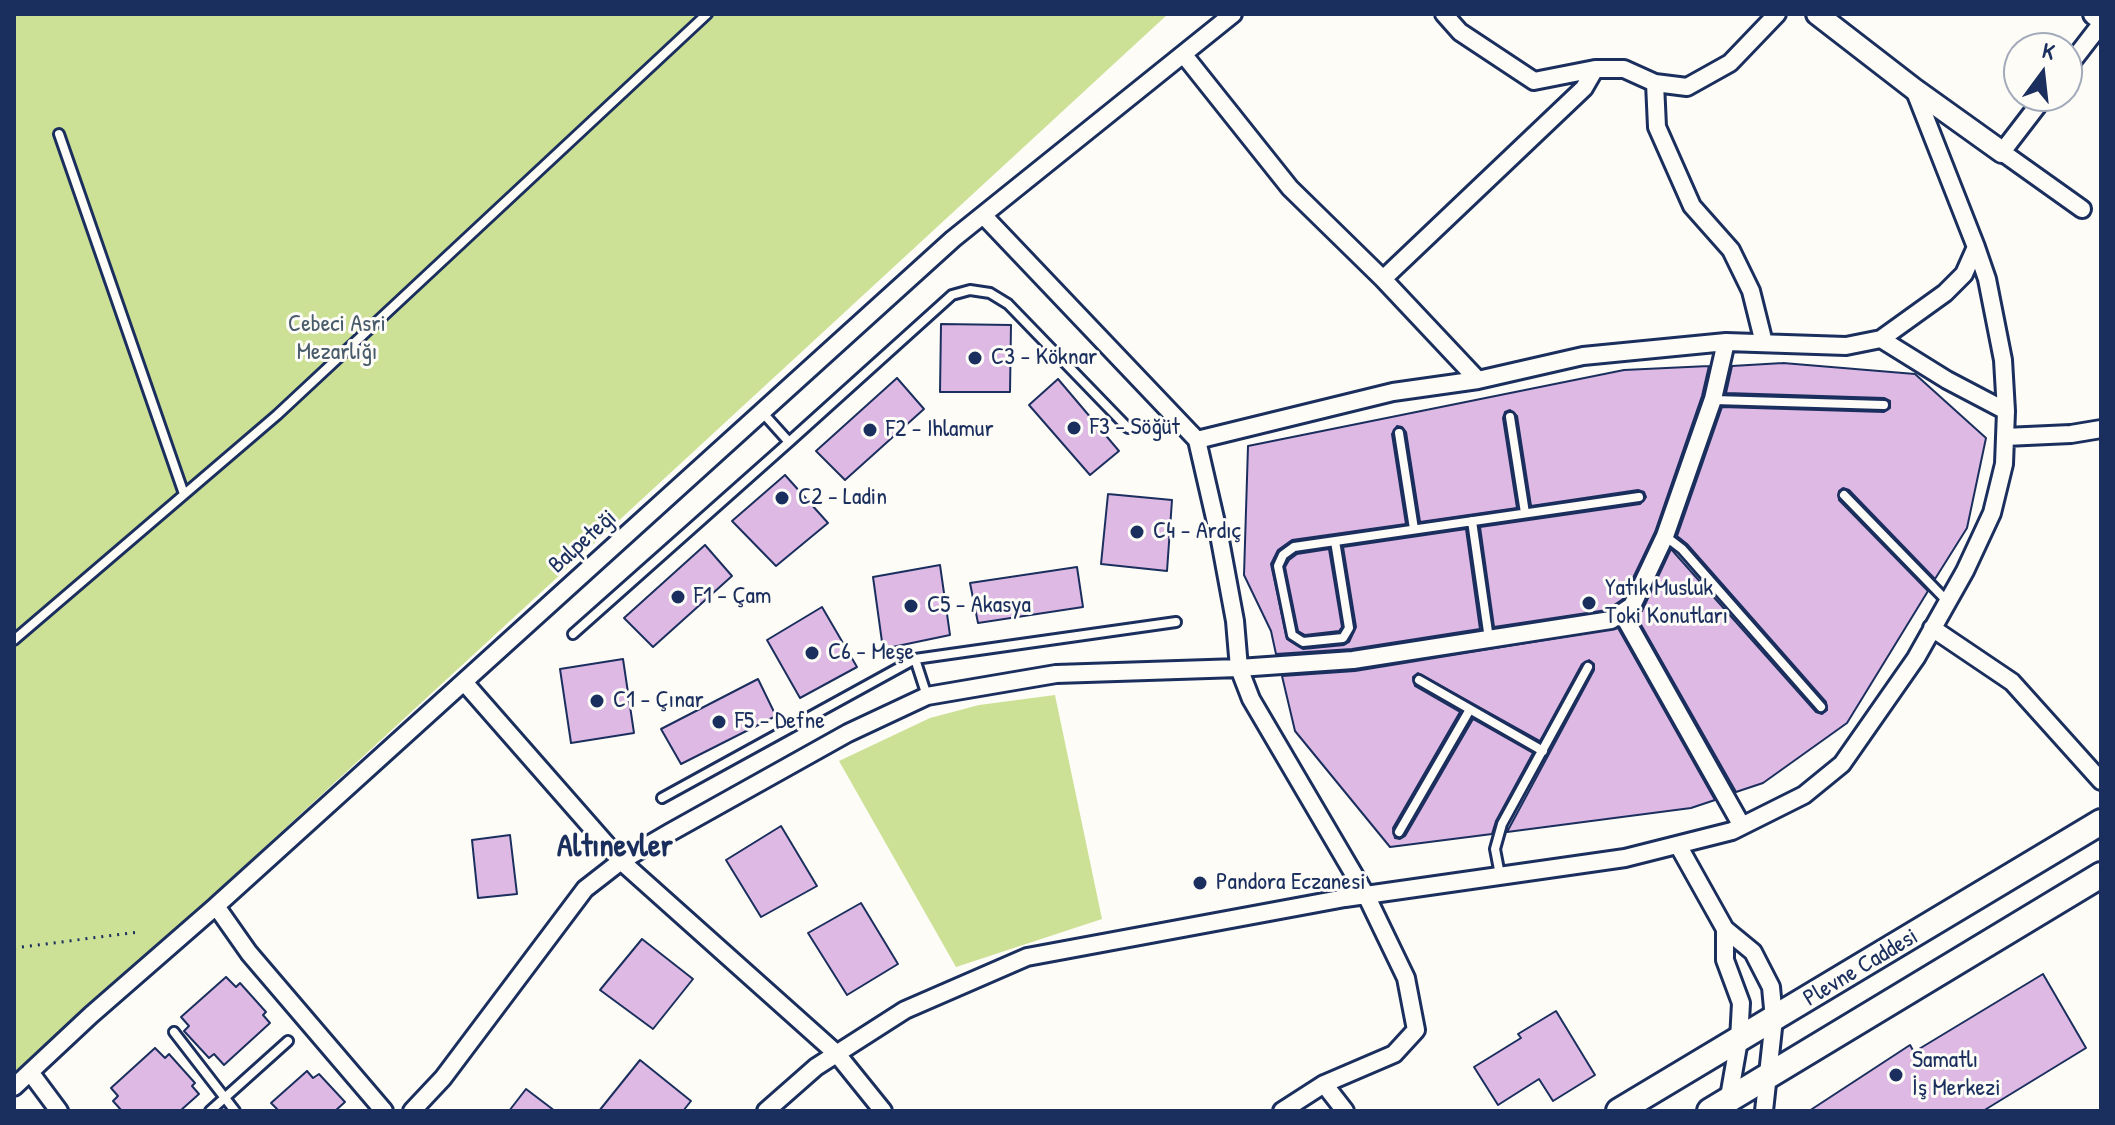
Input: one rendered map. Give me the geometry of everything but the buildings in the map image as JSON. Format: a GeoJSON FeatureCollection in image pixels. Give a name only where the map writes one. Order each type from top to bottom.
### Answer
{"type":"FeatureCollection","features":[{"type":"Feature","properties":{"kind":"main road","name":"Plevne Caddesi"},"geometry":{"type":"LineString","coordinates":[[1619,1111],[2101,822]]}},
{"type":"Feature","properties":{"kind":"main road","name":"Plevne Caddesi"},"geometry":{"type":"LineString","coordinates":[[1722,1107],[1766,1077],[2101,875]]}},
{"type":"Feature","properties":{"kind":"street","name":"Balpeteği"},"geometry":{"type":"LineString","coordinates":[[14,1087],[983,215],[1233,14]]}},
{"type":"Feature","properties":{"kind":"street"},"geometry":{"type":"LineString","coordinates":[[1444,14],[1460,32],[1534,81],[1595,69],[1624,69],[1655,83],[1687,87],[1730,63],[1777,14]]}},
{"type":"Feature","properties":{"kind":"street"},"geometry":{"type":"LineString","coordinates":[[1817,14],[1914,89],[2082,209]]}},
{"type":"Feature","properties":{"kind":"street"},"geometry":{"type":"LineString","coordinates":[[2083,46],[2101,22],[2094,14]]}},
{"type":"Feature","properties":{"kind":"street"},"geometry":{"type":"LineString","coordinates":[[1184,55],[1290,188],[1383,279],[1478,380]]}},
{"type":"Feature","properties":{"kind":"street"},"geometry":{"type":"LineString","coordinates":[[1383,279],[1584,88],[1595,69]]}},
{"type":"Feature","properties":{"kind":"street"},"geometry":{"type":"LineString","coordinates":[[1655,83],[1657,127],[1692,206],[1731,250],[1751,291],[1764,343]]}},
{"type":"Feature","properties":{"kind":"street"},"geometry":{"type":"LineString","coordinates":[[766,1111],[816,1067],[905,1010],[1027,957],[1227,918],[1625,858],[1742,826],[1804,795],[1842,764],[1916,658],[1965,571],[1992,513],[2004,464],[2006,411],[2003,360],[1987,279],[1914,89]]}},
{"type":"Feature","properties":{"kind":"street"},"geometry":{"type":"LineString","coordinates":[[2002,152],[2033,112]]}},
{"type":"Feature","properties":{"kind":"street"},"geometry":{"type":"LineString","coordinates":[[983,215],[1197,440],[1235,621],[1239,668],[1251,699],[1366,895],[1406,978],[1416,1030],[1394,1054],[1324,1084],[1282,1111]]}},
{"type":"Feature","properties":{"kind":"street"},"geometry":{"type":"LineString","coordinates":[[1197,440],[1393,392],[1478,380],[1583,356],[1726,342],[1846,346],[1881,339],[1945,293],[1964,274],[1976,247]]}},
{"type":"Feature","properties":{"kind":"street"},"geometry":{"type":"LineString","coordinates":[[1881,339],[1947,380],[2006,411]]}},
{"type":"Feature","properties":{"kind":"street"},"geometry":{"type":"LineString","coordinates":[[412,1111],[443,1078],[585,889],[621,861],[848,733],[927,696],[1056,674],[1239,668],[1353,660],[1611,620],[1632,606],[1665,536],[1713,399],[1726,342]]}},
{"type":"Feature","properties":{"kind":"street"},"geometry":{"type":"LineString","coordinates":[[2005,437],[2071,434],[2101,429]]}},
{"type":"Feature","properties":{"kind":"street"},"geometry":{"type":"LineString","coordinates":[[1622,613],[1742,826]]}},
{"type":"Feature","properties":{"kind":"street"},"geometry":{"type":"LineString","coordinates":[[1932,628],[2012,682],[2101,781]]}},
{"type":"Feature","properties":{"kind":"street"},"geometry":{"type":"LineString","coordinates":[[464,682],[621,861],[837,1054],[883,1111]]}},
{"type":"Feature","properties":{"kind":"street"},"geometry":{"type":"LineString","coordinates":[[1678,845],[1725,929],[1753,952],[1771,987],[1774,1019],[1764,1111]]}},
{"type":"Feature","properties":{"kind":"street"},"geometry":{"type":"LineString","coordinates":[[216,906],[249,953],[384,1111]]}},
{"type":"Feature","properties":{"kind":"street"},"geometry":{"type":"LineString","coordinates":[[1722,1107],[1739,1040],[1741,1003],[1725,960],[1725,929]]}},
{"type":"Feature","properties":{"kind":"street"},"geometry":{"type":"LineString","coordinates":[[30,1072],[59,1111]]}},
{"type":"Feature","properties":{"kind":"street"},"geometry":{"type":"LineString","coordinates":[[1324,1084],[1345,1111]]}},
{"type":"Feature","properties":{"kind":"lane"},"geometry":{"type":"LineString","coordinates":[[14,640],[277,415],[707,14]]}},
{"type":"Feature","properties":{"kind":"lane"},"geometry":{"type":"LineString","coordinates":[[59,134],[184,494]]}},
{"type":"Feature","properties":{"kind":"lane"},"geometry":{"type":"LineString","coordinates":[[573,634],[952,295],[970,290],[990,293],[1008,304],[1128,428]]}},
{"type":"Feature","properties":{"kind":"lane"},"geometry":{"type":"LineString","coordinates":[[1713,399],[1884,405]]}},
{"type":"Feature","properties":{"kind":"lane"},"geometry":{"type":"LineString","coordinates":[[762,412],[789,442]]}},
{"type":"Feature","properties":{"kind":"lane"},"geometry":{"type":"LineString","coordinates":[[1510,417],[1525,513]]}},
{"type":"Feature","properties":{"kind":"lane"},"geometry":{"type":"LineString","coordinates":[[1399,433],[1414,529]]}},
{"type":"Feature","properties":{"kind":"lane"},"geometry":{"type":"LineString","coordinates":[[1844,495],[1947,601]]}},
{"type":"Feature","properties":{"kind":"lane"},"geometry":{"type":"LineString","coordinates":[[1335,541],[1349,628],[1343,638],[1303,642],[1292,635],[1278,566],[1283,555],[1294,547],[1414,529],[1639,497]]}},
{"type":"Feature","properties":{"kind":"lane"},"geometry":{"type":"LineString","coordinates":[[1472,521],[1489,640]]}},
{"type":"Feature","properties":{"kind":"lane"},"geometry":{"type":"LineString","coordinates":[[1665,536],[1682,549],[1821,707]]}},
{"type":"Feature","properties":{"kind":"lane"},"geometry":{"type":"LineString","coordinates":[[662,798],[915,659],[1176,622]]}},
{"type":"Feature","properties":{"kind":"lane"},"geometry":{"type":"LineString","coordinates":[[915,659],[927,696]]}},
{"type":"Feature","properties":{"kind":"lane"},"geometry":{"type":"LineString","coordinates":[[1500,876],[1495,849],[1502,824],[1588,667]]}},
{"type":"Feature","properties":{"kind":"lane"},"geometry":{"type":"LineString","coordinates":[[1419,680],[1543,751]]}},
{"type":"Feature","properties":{"kind":"lane"},"geometry":{"type":"LineString","coordinates":[[1399,832],[1469,711]]}},
{"type":"Feature","properties":{"kind":"lane"},"geometry":{"type":"LineString","coordinates":[[174,1032],[235,1111]]}},
{"type":"Feature","properties":{"kind":"lane"},"geometry":{"type":"LineString","coordinates":[[210,1111],[288,1041]]}},
{"type":"Feature","properties":{"kind":"path"},"geometry":{"type":"LineString","coordinates":[[14,948],[139,932]]}},
{"type":"Feature","properties":{"kind":"green space","name":"Cebeci Asri Mezarlığı"},"geometry":{"type":"Polygon","coordinates":[[[14,14],[1168,14],[125,976],[14,1072],[14,14]]]}},
{"type":"Feature","properties":{"kind":"green space"},"geometry":{"type":"Polygon","coordinates":[[[1055,695],[1102,919],[956,967],[839,761],[930,718],[979,705],[1055,695]]]}},
{"type":"Feature","properties":{"kind":"place","name":"C3 - Köknar"},"geometry":{"type":"Point","coordinates":[975,358]}},
{"type":"Feature","properties":{"kind":"place","name":"F3 - Söğüt"},"geometry":{"type":"Point","coordinates":[1074,428]}},
{"type":"Feature","properties":{"kind":"place","name":"F2 - Ihlamur"},"geometry":{"type":"Point","coordinates":[870,430]}},
{"type":"Feature","properties":{"kind":"place","name":"C2 - Ladin"},"geometry":{"type":"Point","coordinates":[782,498]}},
{"type":"Feature","properties":{"kind":"place","name":"C4 - Ardıç"},"geometry":{"type":"Point","coordinates":[1137,532]}},
{"type":"Feature","properties":{"kind":"place","name":"F1 - Çam"},"geometry":{"type":"Point","coordinates":[678,597]}},
{"type":"Feature","properties":{"kind":"place","name":"Yatık Musluk Toki Konutları"},"geometry":{"type":"Point","coordinates":[1589,603]}},
{"type":"Feature","properties":{"kind":"place","name":"C5 - Akasya"},"geometry":{"type":"Point","coordinates":[911,606]}},
{"type":"Feature","properties":{"kind":"place","name":"C6 - Meşe"},"geometry":{"type":"Point","coordinates":[812,653]}},
{"type":"Feature","properties":{"kind":"place","name":"C1 - Çınar"},"geometry":{"type":"Point","coordinates":[597,701]}},
{"type":"Feature","properties":{"kind":"place","name":"F5 - Defne"},"geometry":{"type":"Point","coordinates":[719,722]}},
{"type":"Feature","properties":{"kind":"place","name":"Pandora Eczanesi"},"geometry":{"type":"Point","coordinates":[1200,883]}},
{"type":"Feature","properties":{"kind":"place","name":"Samatlı İş Merkezi"},"geometry":{"type":"Point","coordinates":[1896,1075]}},
{"type":"Feature","properties":{"kind":"district","name":"Altınevler"},"geometry":{"type":"Point","coordinates":[615,847]}}]}
